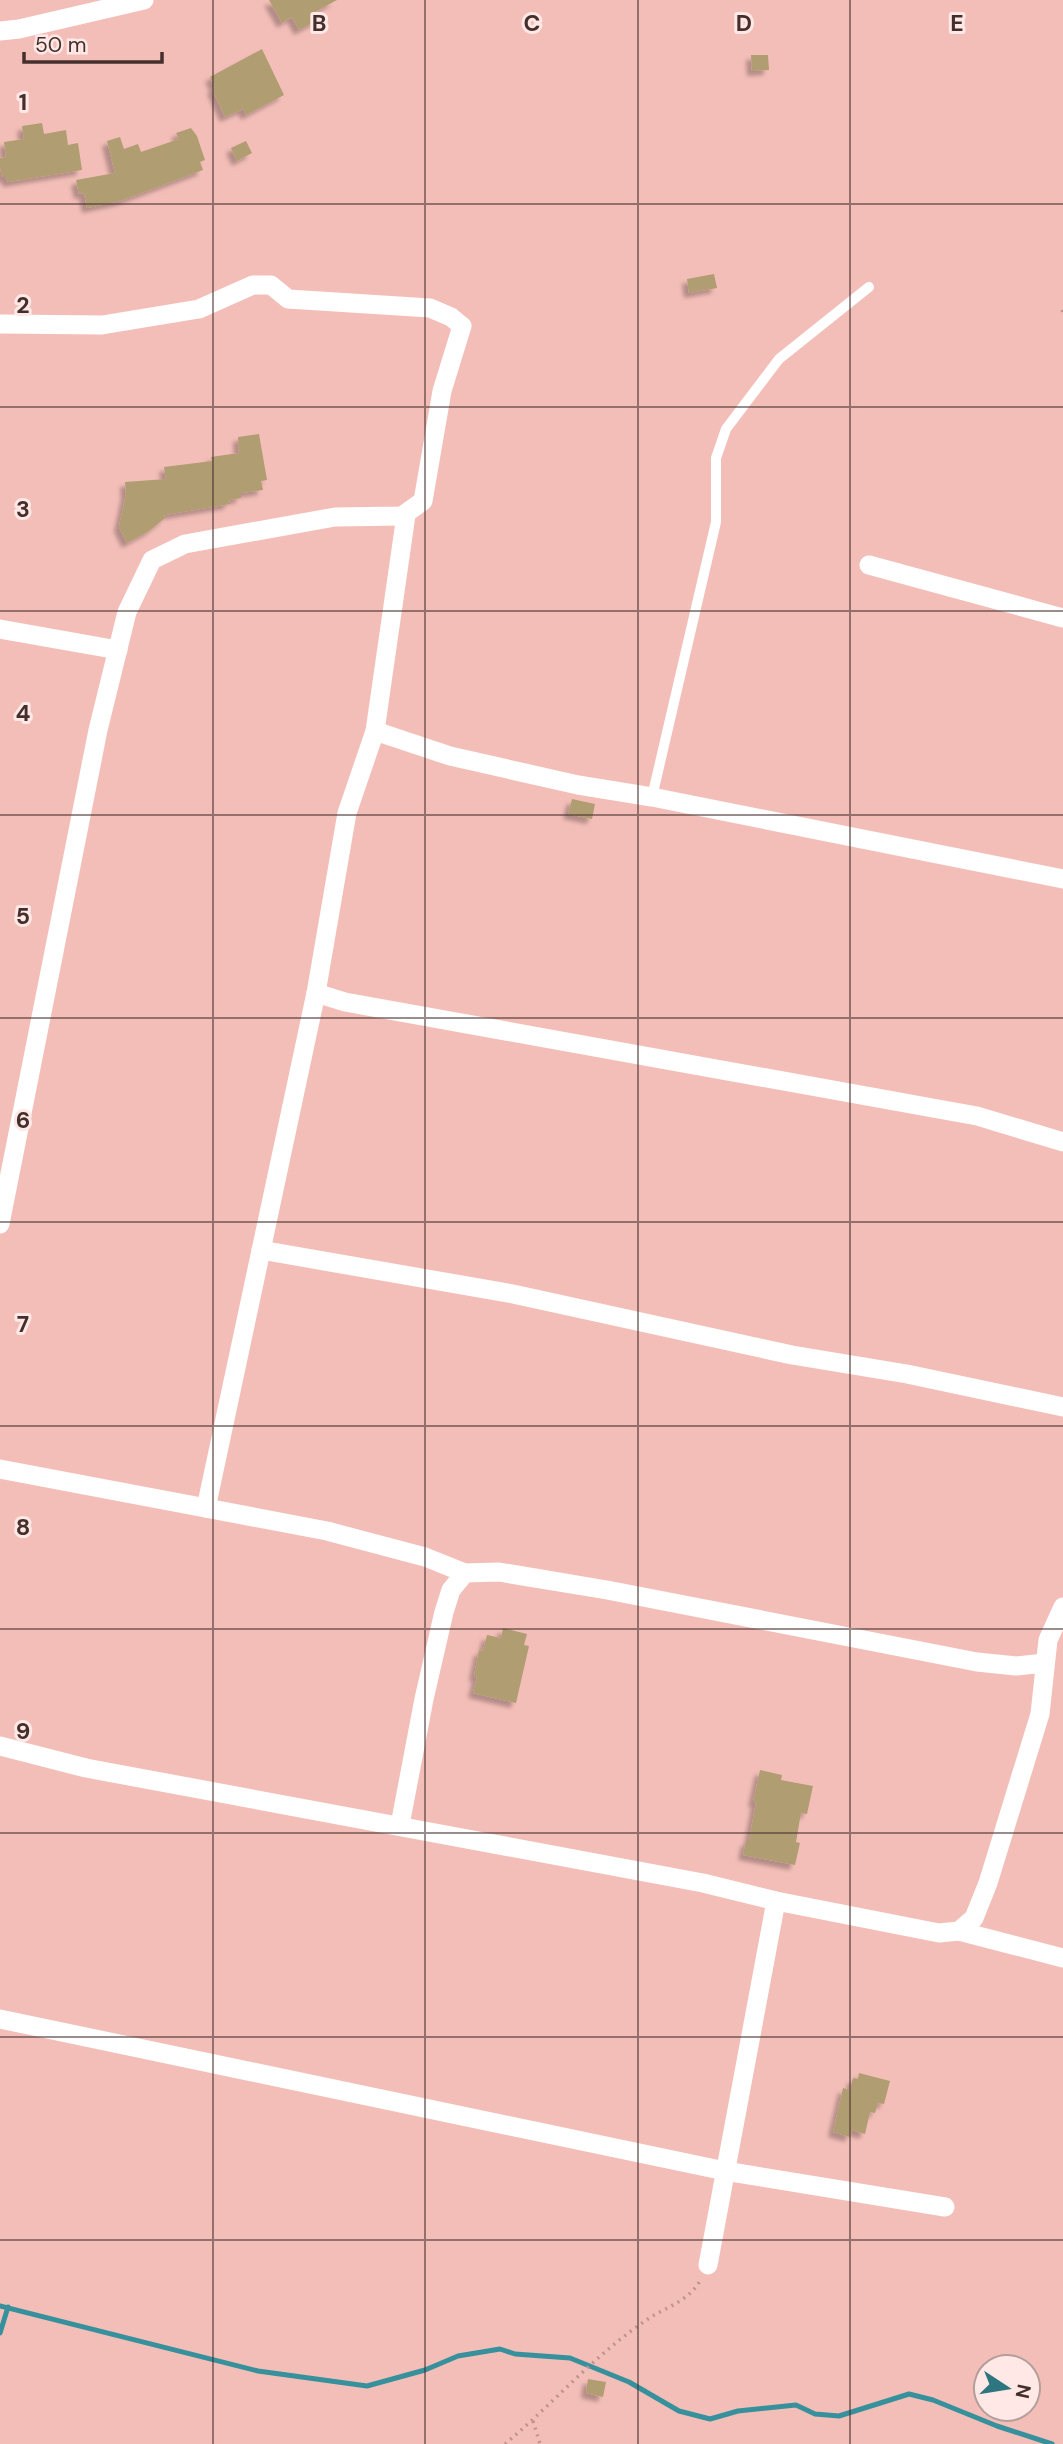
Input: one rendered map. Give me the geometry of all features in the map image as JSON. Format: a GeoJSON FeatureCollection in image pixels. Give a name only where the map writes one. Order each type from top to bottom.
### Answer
{"type":"FeatureCollection","features":[{"type":"Feature","properties":{"kind":"street"},"geometry":{"type":"LineString","coordinates":[[0,31],[144,0]]}},
{"type":"Feature","properties":{"kind":"street"},"geometry":{"type":"LineString","coordinates":[[0,324],[102,325],[200,309],[253,285],[271,285],[288,299],[430,308],[451,317],[462,326],[442,391],[423,501],[406,515],[335,517],[185,544],[152,560],[127,612],[98,730],[0,1224]]}},
{"type":"Feature","properties":{"kind":"street"},"geometry":{"type":"LineString","coordinates":[[206,1508],[316,993],[347,813],[375,731],[406,515]]}},
{"type":"Feature","properties":{"kind":"street"},"geometry":{"type":"LineString","coordinates":[[869,565],[1063,618]]}},
{"type":"Feature","properties":{"kind":"street"},"geometry":{"type":"LineString","coordinates":[[0,629],[118,650]]}},
{"type":"Feature","properties":{"kind":"street"},"geometry":{"type":"LineString","coordinates":[[375,731],[450,756],[578,785],[652,797],[1063,879]]}},
{"type":"Feature","properties":{"kind":"street"},"geometry":{"type":"LineString","coordinates":[[316,993],[345,1002],[408,1014],[977,1116],[1063,1142]]}},
{"type":"Feature","properties":{"kind":"street"},"geometry":{"type":"LineString","coordinates":[[261,1250],[513,1294],[792,1355],[907,1374],[1063,1407]]}},
{"type":"Feature","properties":{"kind":"street"},"geometry":{"type":"LineString","coordinates":[[0,1469],[327,1531],[425,1557],[466,1573],[499,1572],[594,1588],[976,1662],[1016,1666],[1045,1663]]}},
{"type":"Feature","properties":{"kind":"street"},"geometry":{"type":"LineString","coordinates":[[400,1825],[444,1612],[451,1590],[466,1573]]}},
{"type":"Feature","properties":{"kind":"street"},"geometry":{"type":"LineString","coordinates":[[959,1931],[974,1918],[988,1884],[1040,1714],[1048,1640],[1063,1607]]}},
{"type":"Feature","properties":{"kind":"street"},"geometry":{"type":"LineString","coordinates":[[0,1746],[86,1768],[704,1883],[776,1901],[939,1933],[959,1931],[1063,1958]]}},
{"type":"Feature","properties":{"kind":"street"},"geometry":{"type":"LineString","coordinates":[[708,2265],[776,1901]]}},
{"type":"Feature","properties":{"kind":"street"},"geometry":{"type":"LineString","coordinates":[[0,2019],[725,2171],[945,2207]]}},
{"type":"Feature","properties":{"kind":"lane"},"geometry":{"type":"LineString","coordinates":[[652,797],[716,522],[716,458],[726,429],[779,359],[869,287]]}},
{"type":"Feature","properties":{"kind":"path"},"geometry":{"type":"LineString","coordinates":[[505,2444],[607,2351],[651,2317],[696,2290],[708,2265]]}},
{"type":"Feature","properties":{"kind":"path"},"geometry":{"type":"LineString","coordinates":[[533,2421],[540,2444]]}},
{"type":"Feature","properties":{"kind":"building"},"geometry":{"type":"Polygon","coordinates":[[[269,0],[337,0],[313,13],[318,20],[299,30],[292,17],[282,23],[269,0]]]}},
{"type":"Feature","properties":{"kind":"building"},"geometry":{"type":"Polygon","coordinates":[[[262,49],[284,95],[246,115],[243,109],[225,117],[212,89],[215,87],[210,77],[262,49]]]}},
{"type":"Feature","properties":{"kind":"building"},"geometry":{"type":"Polygon","coordinates":[[[751,55],[768,55],[769,70],[752,71],[751,55]]]}},
{"type":"Feature","properties":{"kind":"building"},"geometry":{"type":"Polygon","coordinates":[[[42,123],[44,134],[66,130],[68,145],[78,143],[82,170],[8,182],[6,177],[2,177],[0,167],[0,158],[6,157],[4,142],[24,139],[22,126],[42,123]]]}},
{"type":"Feature","properties":{"kind":"building"},"geometry":{"type":"Polygon","coordinates":[[[191,128],[197,136],[205,160],[200,162],[203,170],[120,201],[87,208],[84,193],[79,194],[76,180],[115,173],[107,141],[120,137],[124,149],[138,144],[141,152],[179,139],[176,133],[191,128]]]}},
{"type":"Feature","properties":{"kind":"building"},"geometry":{"type":"Polygon","coordinates":[[[246,141],[252,153],[237,161],[231,148],[246,141]]]}},
{"type":"Feature","properties":{"kind":"building"},"geometry":{"type":"Polygon","coordinates":[[[714,274],[717,288],[689,293],[687,279],[714,274]]]}},
{"type":"Feature","properties":{"kind":"building"},"geometry":{"type":"Polygon","coordinates":[[[259,434],[267,480],[261,481],[263,490],[241,493],[241,498],[229,500],[230,504],[164,515],[165,518],[149,531],[127,543],[119,527],[126,494],[125,482],[166,479],[164,467],[212,461],[211,457],[239,453],[238,437],[259,434]]]}},
{"type":"Feature","properties":{"kind":"building"},"geometry":{"type":"Polygon","coordinates":[[[572,799],[595,804],[592,819],[568,814],[572,799]]]}},
{"type":"Feature","properties":{"kind":"building"},"geometry":{"type":"Polygon","coordinates":[[[503,1628],[527,1634],[524,1645],[529,1646],[516,1703],[473,1693],[479,1650],[483,1651],[487,1635],[501,1638],[503,1628]]]}},
{"type":"Feature","properties":{"kind":"building"},"geometry":{"type":"Polygon","coordinates":[[[760,1770],[782,1775],[781,1780],[813,1786],[807,1814],[801,1813],[796,1842],[800,1843],[795,1865],[743,1855],[746,1841],[749,1841],[760,1770]]]}},
{"type":"Feature","properties":{"kind":"building"},"geometry":{"type":"Polygon","coordinates":[[[859,2073],[890,2081],[884,2104],[878,2103],[875,2113],[870,2112],[865,2134],[852,2130],[850,2137],[833,2132],[843,2088],[850,2090],[853,2078],[858,2079],[859,2073]]]}},
{"type":"Feature","properties":{"kind":"building"},"geometry":{"type":"Polygon","coordinates":[[[588,2379],[606,2382],[603,2397],[586,2393],[588,2379]]]}},
{"type":"Feature","properties":{"kind":"waterway"},"geometry":{"type":"LineString","coordinates":[[0,2306],[258,2371],[367,2386],[425,2370],[458,2356],[500,2349],[515,2354],[570,2358],[629,2382],[679,2411],[710,2419],[738,2411],[796,2405],[815,2414],[839,2416],[909,2394],[933,2400],[997,2426],[1052,2444]]}},
{"type":"Feature","properties":{"kind":"waterway"},"geometry":{"type":"LineString","coordinates":[[0,2333],[8,2307]]}}]}
